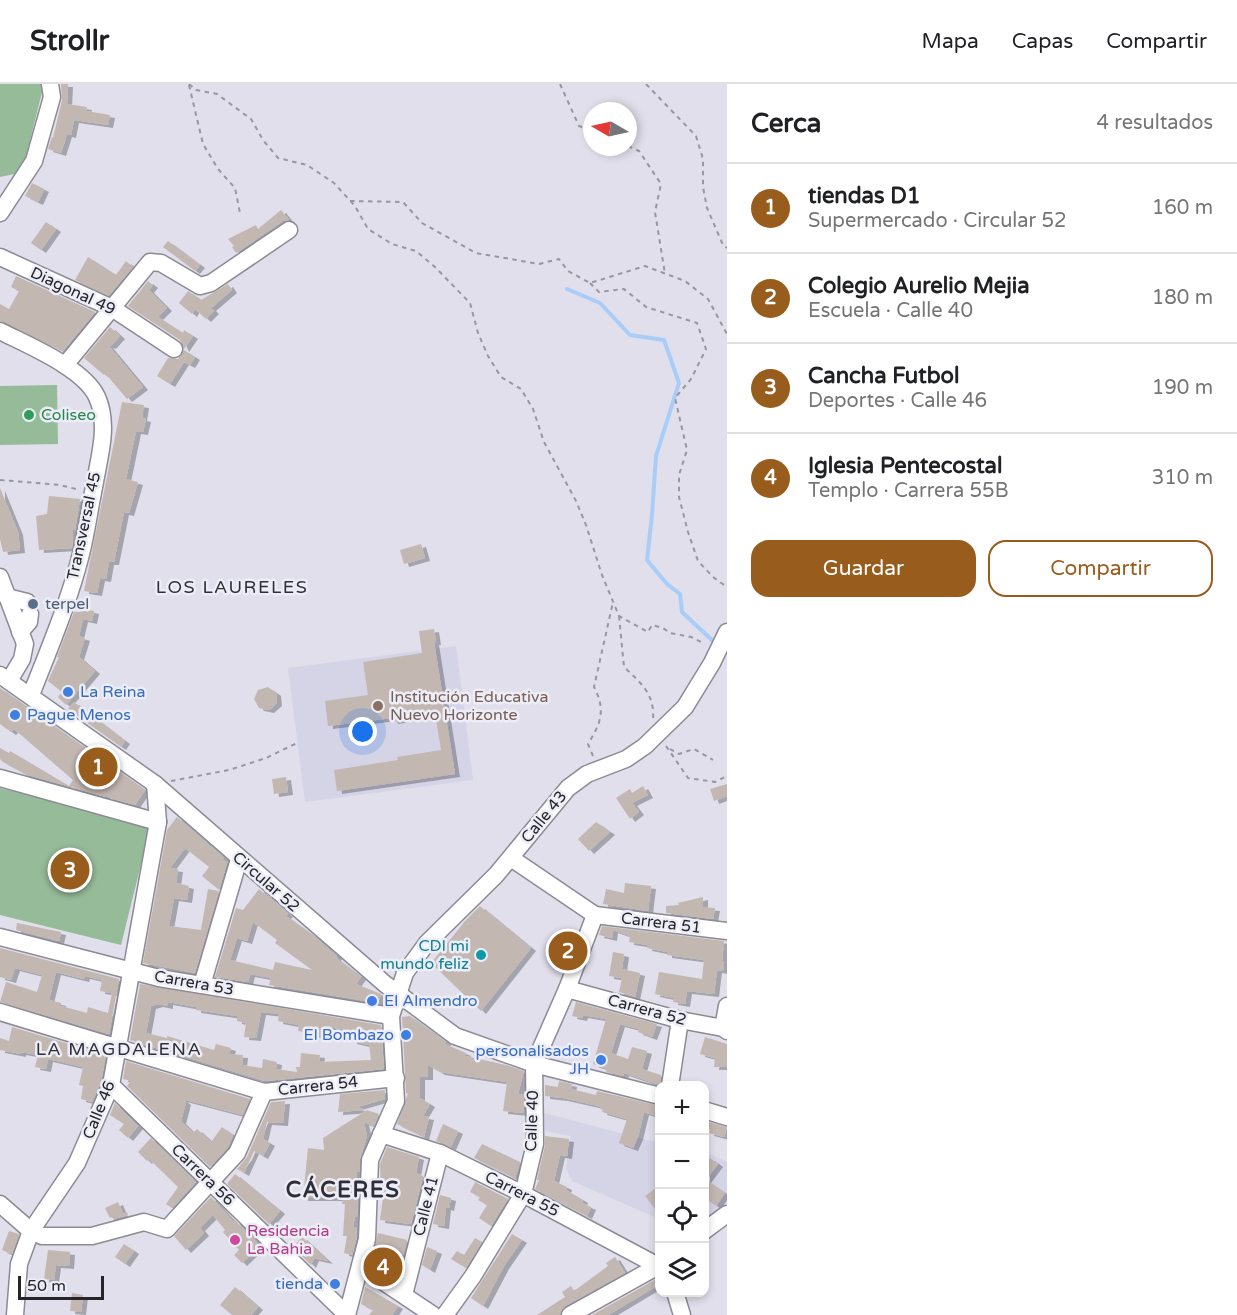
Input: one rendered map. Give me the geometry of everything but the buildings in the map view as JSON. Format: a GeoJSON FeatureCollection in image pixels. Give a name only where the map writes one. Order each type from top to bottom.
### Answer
{"type":"FeatureCollection","features":[{"type":"Feature","properties":{"kind":"street"},"geometry":{"type":"LineString","coordinates":[[0,213],[34,161],[52,98],[50,84]]}},
{"type":"Feature","properties":{"kind":"street"},"geometry":{"type":"LineString","coordinates":[[65,365],[150,262],[161,263],[200,286],[211,284],[289,230]]}},
{"type":"Feature","properties":{"kind":"street","name":"Diagonal 49"},"geometry":{"type":"LineString","coordinates":[[0,257],[112,308],[174,349]]}},
{"type":"Feature","properties":{"kind":"street","name":"Transversal 45"},"geometry":{"type":"LineString","coordinates":[[0,331],[65,365],[78,375],[96,395],[103,419],[102,442],[82,553],[60,620],[31,695]]}},
{"type":"Feature","properties":{"kind":"street"},"geometry":{"type":"LineString","coordinates":[[0,577],[25,644],[22,659],[5,678]]}},
{"type":"Feature","properties":{"kind":"street"},"geometry":{"type":"LineString","coordinates":[[7,597],[29,608],[28,622],[21,632]]}},
{"type":"Feature","properties":{"kind":"street","name":"Calle 43"},"geometry":{"type":"LineString","coordinates":[[391,1016],[405,973],[427,943],[511,858],[568,788],[587,774],[626,759],[662,737],[685,706],[727,632]]}},
{"type":"Feature","properties":{"kind":"street","name":"Circular 52"},"geometry":{"type":"LineString","coordinates":[[5,678],[155,784],[239,859],[398,994],[455,1036],[534,1064]]}},
{"type":"Feature","properties":{"kind":"street"},"geometry":{"type":"LineString","coordinates":[[0,778],[158,822]]}},
{"type":"Feature","properties":{"kind":"street","name":"Calle 46"},"geometry":{"type":"LineString","coordinates":[[15,1315],[19,1264],[31,1231],[76,1163],[111,1085],[158,822],[155,784]]}},
{"type":"Feature","properties":{"kind":"street"},"geometry":{"type":"LineString","coordinates":[[511,858],[595,915]]}},
{"type":"Feature","properties":{"kind":"street"},"geometry":{"type":"LineString","coordinates":[[202,985],[239,859]]}},
{"type":"Feature","properties":{"kind":"street","name":"Carrera 51"},"geometry":{"type":"LineString","coordinates":[[595,915],[727,931]]}},
{"type":"Feature","properties":{"kind":"street","name":"Calle 40"},"geometry":{"type":"LineString","coordinates":[[445,1315],[473,1276],[523,1194],[535,1143],[534,1064],[567,989],[595,915]]}},
{"type":"Feature","properties":{"kind":"street","name":"Carrera 53"},"geometry":{"type":"LineString","coordinates":[[0,937],[131,971],[391,1016]]}},
{"type":"Feature","properties":{"kind":"street","name":"Carrera 52"},"geometry":{"type":"LineString","coordinates":[[567,989],[725,1030]]}},
{"type":"Feature","properties":{"kind":"street"},"geometry":{"type":"LineString","coordinates":[[725,1030],[727,1006]]}},
{"type":"Feature","properties":{"kind":"street","name":"Carrera 54"},"geometry":{"type":"LineString","coordinates":[[0,1012],[264,1092],[396,1078]]}},
{"type":"Feature","properties":{"kind":"street"},"geometry":{"type":"LineString","coordinates":[[347,1315],[367,1239],[370,1160],[396,1101],[391,1016]]}},
{"type":"Feature","properties":{"kind":"street"},"geometry":{"type":"LineString","coordinates":[[671,1081],[680,1020]]}},
{"type":"Feature","properties":{"kind":"street"},"geometry":{"type":"LineString","coordinates":[[534,1064],[655,1095]]}},
{"type":"Feature","properties":{"kind":"street","name":"Carrera 56"},"geometry":{"type":"LineString","coordinates":[[111,1085],[347,1315]]}},
{"type":"Feature","properties":{"kind":"street"},"geometry":{"type":"LineString","coordinates":[[0,1204],[31,1231],[42,1236],[92,1236],[144,1222],[167,1229],[237,1154],[264,1092]]}},
{"type":"Feature","properties":{"kind":"street"},"geometry":{"type":"LineString","coordinates":[[709,1111],[727,1117]]}},
{"type":"Feature","properties":{"kind":"street","name":"Carrera 55"},"geometry":{"type":"LineString","coordinates":[[381,1134],[440,1153],[655,1264]]}},
{"type":"Feature","properties":{"kind":"street","name":"Calle 41"},"geometry":{"type":"LineString","coordinates":[[404,1295],[440,1153]]}},
{"type":"Feature","properties":{"kind":"street"},"geometry":{"type":"LineString","coordinates":[[709,1228],[727,1214]]}},
{"type":"Feature","properties":{"kind":"street"},"geometry":{"type":"LineString","coordinates":[[360,1266],[433,1315]]}},
{"type":"Feature","properties":{"kind":"street"},"geometry":{"type":"LineString","coordinates":[[570,1315],[655,1268]]}},
{"type":"Feature","properties":{"kind":"street"},"geometry":{"type":"LineString","coordinates":[[676,1297],[682,1315]]}},
{"type":"Feature","properties":{"kind":"path"},"geometry":{"type":"LineString","coordinates":[[189,84],[196,90],[217,94],[251,119],[263,140],[278,158],[307,165],[334,183],[350,201],[368,229],[392,244],[416,251],[470,303],[478,333],[488,357],[501,377],[521,389],[533,409],[544,442],[583,517],[602,575],[619,616],[624,666],[645,687],[654,709],[653,724],[688,778],[715,782],[727,776]]}},
{"type":"Feature","properties":{"kind":"path"},"geometry":{"type":"LineString","coordinates":[[189,84],[203,144],[218,170],[235,188],[240,213]]}},
{"type":"Feature","properties":{"kind":"path"},"geometry":{"type":"LineString","coordinates":[[560,84],[579,126],[583,128]]}},
{"type":"Feature","properties":{"kind":"path"},"geometry":{"type":"LineString","coordinates":[[646,84],[696,136],[703,159],[703,187],[707,208],[723,245],[727,248]]}},
{"type":"Feature","properties":{"kind":"path"},"geometry":{"type":"LineString","coordinates":[[637,151],[661,184],[655,212],[665,274]]}},
{"type":"Feature","properties":{"kind":"path"},"geometry":{"type":"LineString","coordinates":[[350,201],[403,202],[422,223],[448,235],[476,253],[539,264],[560,259],[568,271],[590,283],[599,291],[624,290],[646,307],[697,323],[705,349],[691,379],[675,398],[687,450],[680,475],[679,497],[698,561],[727,588]]}},
{"type":"Feature","properties":{"kind":"path"},"geometry":{"type":"LineString","coordinates":[[590,283],[645,266],[685,281],[708,299],[727,334]]}},
{"type":"Feature","properties":{"kind":"path"},"geometry":{"type":"LineString","coordinates":[[0,480],[60,485],[92,494]]}},
{"type":"Feature","properties":{"kind":"path"},"geometry":{"type":"LineString","coordinates":[[607,766],[592,755],[588,744],[596,731],[602,710],[601,700],[594,687],[613,599]]}},
{"type":"Feature","properties":{"kind":"path"},"geometry":{"type":"LineString","coordinates":[[619,616],[648,632],[652,625],[670,633],[691,637],[718,651]]}},
{"type":"Feature","properties":{"kind":"path"},"geometry":{"type":"LineString","coordinates":[[662,737],[679,754],[694,749],[713,760]]}},
{"type":"Feature","properties":{"kind":"path"},"geometry":{"type":"LineString","coordinates":[[155,784],[229,770],[266,758],[297,743]]}},
{"type":"Feature","properties":{"kind":"shaded area","name":"Institución Educativa Nuevo Horizonte"},"geometry":{"type":"Polygon","coordinates":[[[456,646],[473,780],[305,802],[288,668],[456,646]]]}},
{"type":"Feature","properties":{"kind":"shaded area"},"geometry":{"type":"Polygon","coordinates":[[[544,1113],[655,1142],[655,1217],[572,1181],[566,1168],[571,1136],[545,1131],[544,1113]]]}},
{"type":"Feature","properties":{"kind":"shaded area"},"geometry":{"type":"Polygon","coordinates":[[[709,1154],[727,1162],[727,1203],[709,1216],[709,1154]]]}},
{"type":"Feature","properties":{"kind":"green space"},"geometry":{"type":"Polygon","coordinates":[[[0,84],[44,84],[25,161],[19,173],[0,177],[0,84]]]}},
{"type":"Feature","properties":{"kind":"green space","name":"Coliseo"},"geometry":{"type":"Polygon","coordinates":[[[57,385],[58,444],[0,445],[0,386],[57,385]]]}},
{"type":"Feature","properties":{"kind":"green space"},"geometry":{"type":"Polygon","coordinates":[[[0,788],[151,824],[121,945],[0,915],[0,788]]]}},
{"type":"Feature","properties":{"kind":"waterway"},"geometry":{"type":"LineString","coordinates":[[567,289],[600,303],[630,335],[664,340],[679,383],[656,456],[647,560],[667,584],[680,594],[682,612],[715,643]]}},
{"type":"Feature","properties":{"kind":"place","name":"Coliseo"},"geometry":{"type":"Point","coordinates":[29,415]}},
{"type":"Feature","properties":{"kind":"place","name":"terpel"},"geometry":{"type":"Point","coordinates":[33,604]}},
{"type":"Feature","properties":{"kind":"place","name":"La Reina"},"geometry":{"type":"Point","coordinates":[68,692]}},
{"type":"Feature","properties":{"kind":"place","name":"Institución Educativa Nuevo Horizonte"},"geometry":{"type":"Point","coordinates":[378,706]}},
{"type":"Feature","properties":{"kind":"place","name":"Pague Menos"},"geometry":{"type":"Point","coordinates":[15,715]}},
{"type":"Feature","properties":{"kind":"place","name":"tiendas D1"},"geometry":{"type":"Point","coordinates":[98,767]}},
{"type":"Feature","properties":{"kind":"place","name":"Cancha Futbol"},"geometry":{"type":"Point","coordinates":[70,870]}},
{"type":"Feature","properties":{"kind":"place","name":"Colegio Aurelio Mejia"},"geometry":{"type":"Point","coordinates":[568,951]}},
{"type":"Feature","properties":{"kind":"place","name":"CDI mi mundo feliz"},"geometry":{"type":"Point","coordinates":[481,955]}},
{"type":"Feature","properties":{"kind":"place","name":"El Almendro"},"geometry":{"type":"Point","coordinates":[372,1001]}},
{"type":"Feature","properties":{"kind":"place","name":"El Bombazo"},"geometry":{"type":"Point","coordinates":[406,1035]}},
{"type":"Feature","properties":{"kind":"place","name":"personalisados JH"},"geometry":{"type":"Point","coordinates":[601,1060]}},
{"type":"Feature","properties":{"kind":"place","name":"Residencia La Bahia"},"geometry":{"type":"Point","coordinates":[235,1240]}},
{"type":"Feature","properties":{"kind":"place","name":"Iglesia Pentecostal"},"geometry":{"type":"Point","coordinates":[383,1267]}},
{"type":"Feature","properties":{"kind":"place","name":"tienda"},"geometry":{"type":"Point","coordinates":[335,1284]}},
{"type":"Feature","properties":{"kind":"district","name":"LOS LAURELES"},"geometry":{"type":"Point","coordinates":[232,587]}},
{"type":"Feature","properties":{"kind":"district","name":"LA MAGDALENA"},"geometry":{"type":"Point","coordinates":[119,1049]}},
{"type":"Feature","properties":{"kind":"district","name":"CÁCERES"},"geometry":{"type":"Point","coordinates":[343,1190]}}]}
